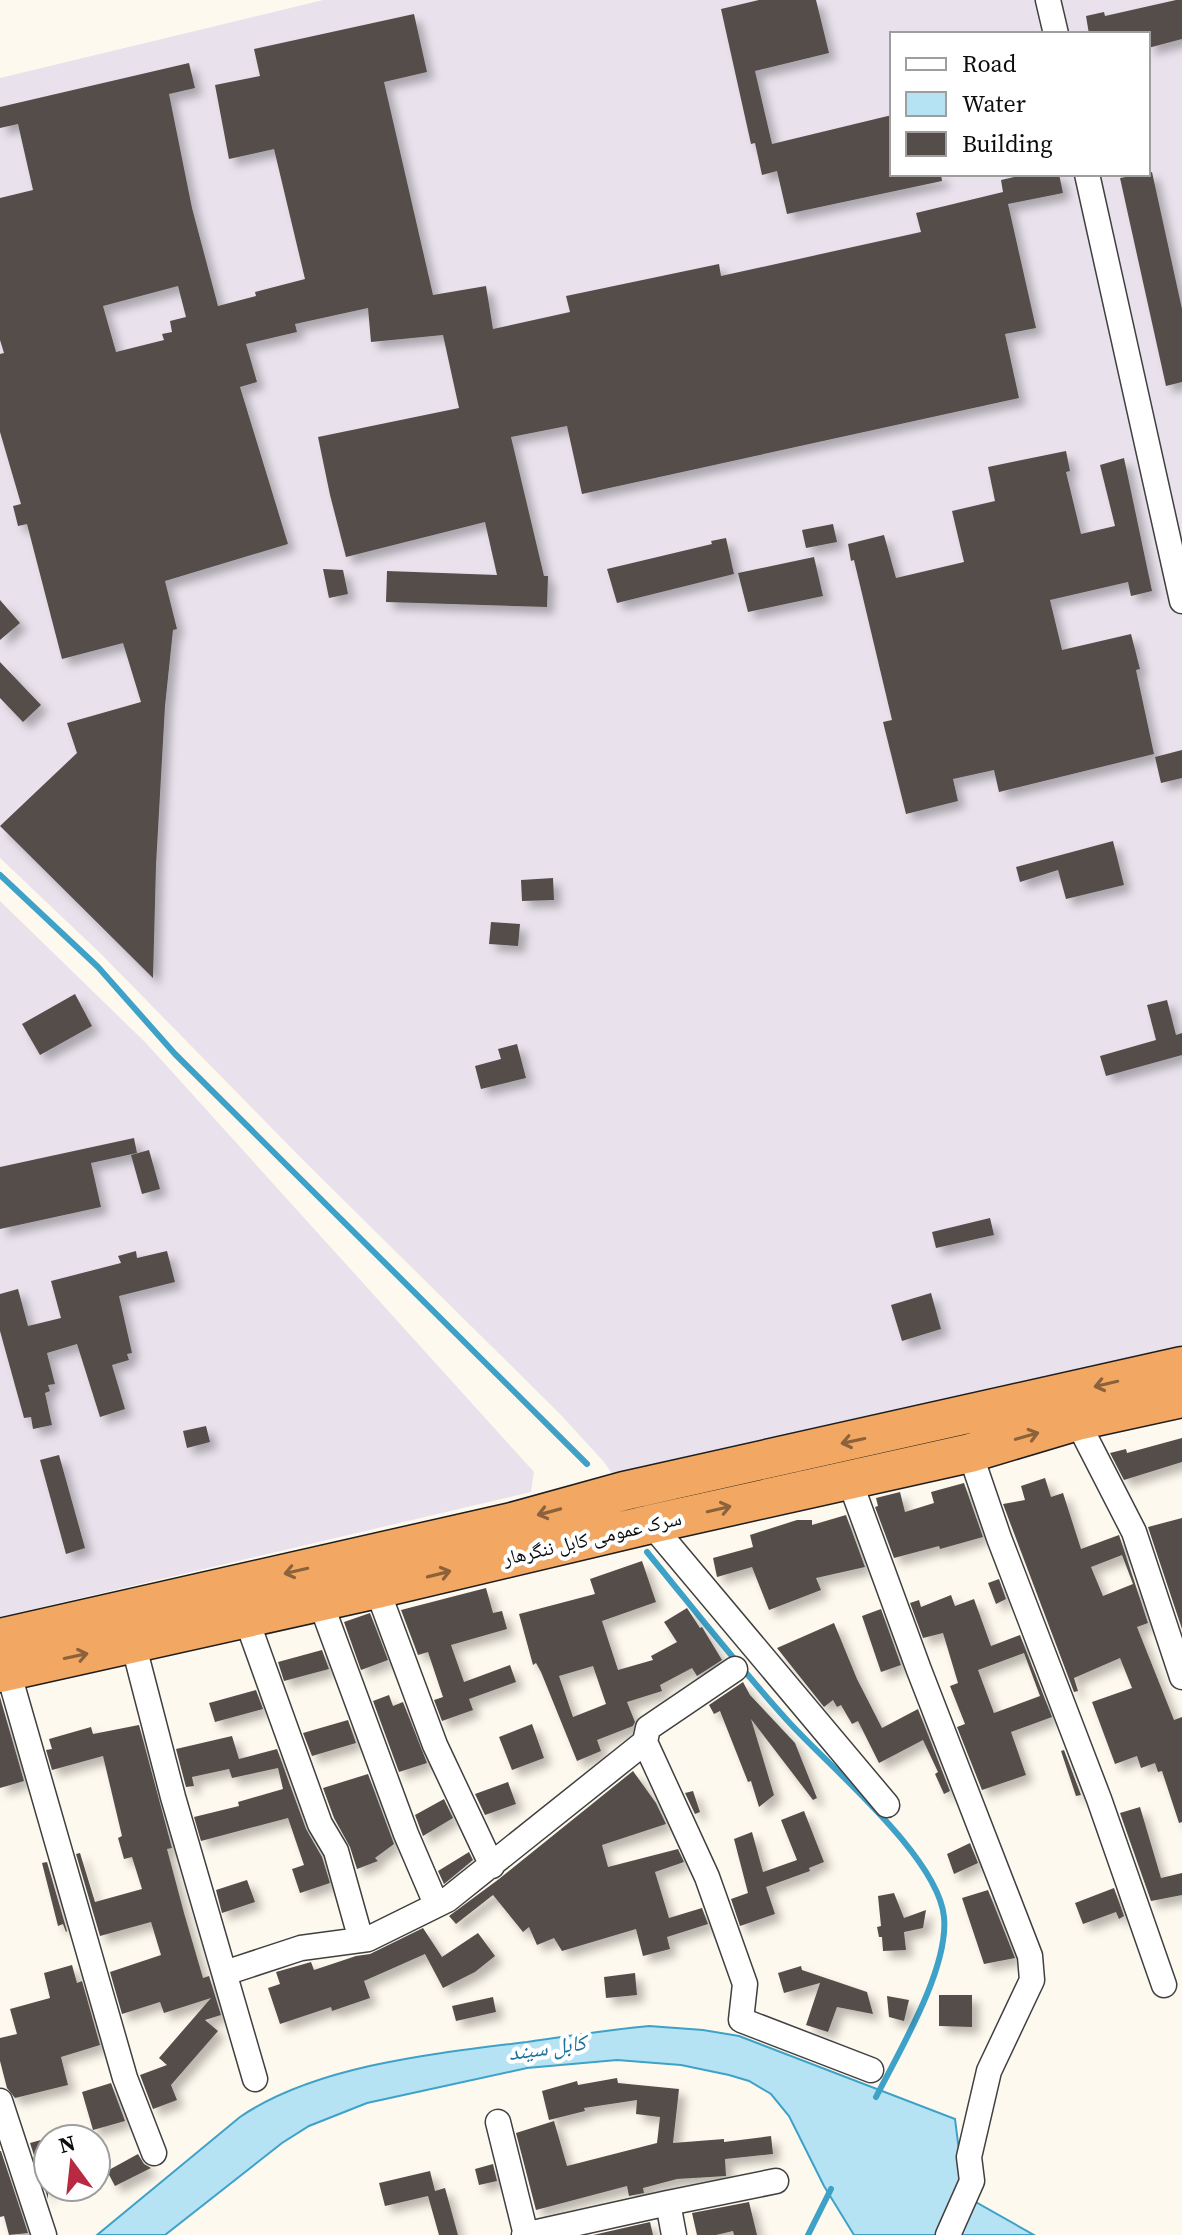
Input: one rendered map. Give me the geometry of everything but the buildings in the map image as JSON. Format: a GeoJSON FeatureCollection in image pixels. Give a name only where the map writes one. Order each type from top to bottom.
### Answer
{"type":"FeatureCollection","features":[{"type":"Feature","properties":{"kind":"highway","name":"سرک عمومی کابل ننگرهار"},"geometry":{"type":"LineString","coordinates":[[3,1661],[624,1491],[1182,1366]]}},
{"type":"Feature","properties":{"kind":"highway","name":"سرک عمومی کابل ننگرهار"},"geometry":{"type":"LineString","coordinates":[[3,1661],[133,1643],[377,1589],[970,1453],[1077,1421],[1182,1398]]}},
{"type":"Feature","properties":{"kind":"street"},"geometry":{"type":"LineString","coordinates":[[1048,0],[1056,32]]}},
{"type":"Feature","properties":{"kind":"street"},"geometry":{"type":"LineString","coordinates":[[1087,176],[1182,601]]}},
{"type":"Feature","properties":{"kind":"street"},"geometry":{"type":"LineString","coordinates":[[1077,1421],[1134,1532],[1182,1677]]}},
{"type":"Feature","properties":{"kind":"street"},"geometry":{"type":"LineString","coordinates":[[970,1453],[999,1538],[1099,1799],[1164,1985]]}},
{"type":"Feature","properties":{"kind":"street"},"geometry":{"type":"LineString","coordinates":[[849,1479],[1030,1956],[1032,1980],[989,2071],[969,2157],[972,2181],[948,2235]]}},
{"type":"Feature","properties":{"kind":"street"},"geometry":{"type":"LineString","coordinates":[[651,1524],[887,1805]]}},
{"type":"Feature","properties":{"kind":"street"},"geometry":{"type":"LineString","coordinates":[[377,1589],[435,1745],[492,1866]]}},
{"type":"Feature","properties":{"kind":"street"},"geometry":{"type":"LineString","coordinates":[[320,1601],[406,1834],[436,1904]]}},
{"type":"Feature","properties":{"kind":"street"},"geometry":{"type":"LineString","coordinates":[[246,1618],[320,1824],[336,1851],[361,1940]]}},
{"type":"Feature","properties":{"kind":"street"},"geometry":{"type":"LineString","coordinates":[[133,1643],[173,1797],[255,2079]]}},
{"type":"Feature","properties":{"kind":"street"},"geometry":{"type":"LineString","coordinates":[[3,1661],[125,2078],[154,2153]]}},
{"type":"Feature","properties":{"kind":"street"},"geometry":{"type":"LineString","coordinates":[[735,1669],[648,1728],[645,1742],[707,1877],[745,1984],[741,2020],[871,2070]]}},
{"type":"Feature","properties":{"kind":"street"},"geometry":{"type":"LineString","coordinates":[[225,1973],[301,1948],[368,1939],[447,1900],[645,1742]]}},
{"type":"Feature","properties":{"kind":"street"},"geometry":{"type":"LineString","coordinates":[[0,2101],[44,2235]]}},
{"type":"Feature","properties":{"kind":"street"},"geometry":{"type":"LineString","coordinates":[[498,2122],[525,2235],[776,2181]]}},
{"type":"Feature","properties":{"kind":"street"},"geometry":{"type":"LineString","coordinates":[[668,2203],[674,2235]]}},
{"type":"Feature","properties":{"kind":"shaded area"},"geometry":{"type":"Polygon","coordinates":[[[323,0],[1182,0],[1182,1366],[624,1491],[604,1462],[559,1413],[304,1161],[101,954],[0,858],[0,78],[323,0]]]}},
{"type":"Feature","properties":{"kind":"shaded area"},"geometry":{"type":"Polygon","coordinates":[[[0,901],[146,1043],[534,1472],[531,1492],[0,1617],[0,901]]]}},
{"type":"Feature","properties":{"kind":"water","name":"کابل سيند"},"geometry":{"type":"Polygon","coordinates":[[[649,2026],[739,2036],[955,2119],[967,2197],[1034,2235],[854,2235],[824,2186],[789,2116],[771,2094],[749,2081],[729,2075],[681,2065],[617,2060],[527,2068],[367,2103],[309,2126],[282,2143],[165,2235],[97,2235],[240,2117],[270,2099],[304,2085],[340,2073],[417,2057],[649,2026]]]}},
{"type":"Feature","properties":{"kind":"waterway"},"geometry":{"type":"LineString","coordinates":[[0,875],[98,967],[175,1054],[587,1464]]}},
{"type":"Feature","properties":{"kind":"waterway"},"geometry":{"type":"LineString","coordinates":[[647,1552],[769,1700],[902,1840],[923,1867],[937,1893],[944,1917],[939,1960],[921,2008],[876,2097]]}},
{"type":"Feature","properties":{"kind":"waterway"},"geometry":{"type":"LineString","coordinates":[[808,2235],[831,2189]]}}]}
